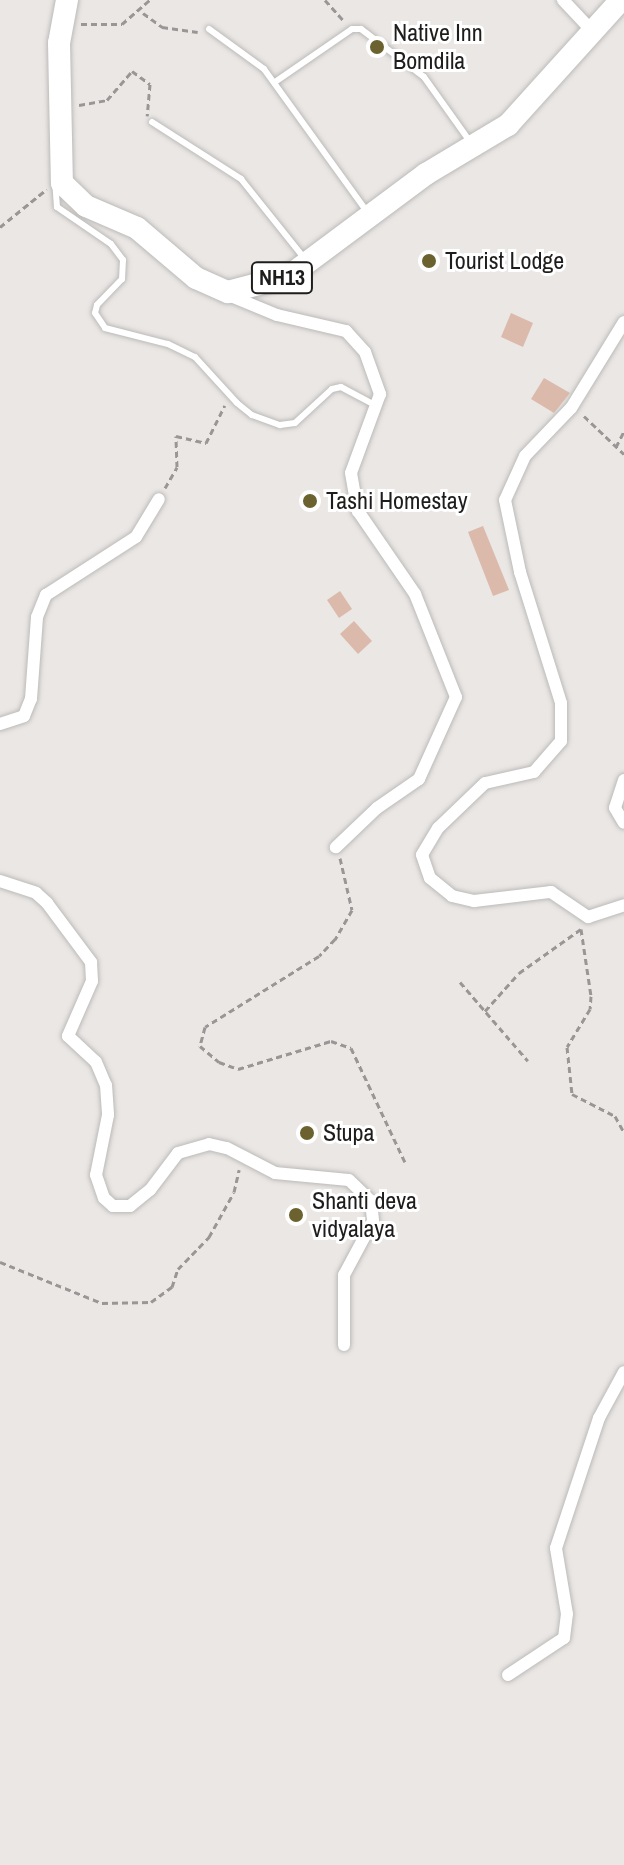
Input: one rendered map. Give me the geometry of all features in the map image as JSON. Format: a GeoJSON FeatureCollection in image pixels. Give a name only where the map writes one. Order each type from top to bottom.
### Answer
{"type":"FeatureCollection","features":[{"type":"Feature","properties":{"kind":"highway"},"geometry":{"type":"LineString","coordinates":[[67,0],[61,23],[62,106],[56,176],[71,196],[154,238],[212,288]]}},
{"type":"Feature","properties":{"kind":"highway","name":"NH13"},"geometry":{"type":"LineString","coordinates":[[212,288],[247,291],[308,264],[370,216],[508,125],[621,0]]}},
{"type":"Feature","properties":{"kind":"street"},"geometry":{"type":"LineString","coordinates":[[563,0],[594,33]]}},
{"type":"Feature","properties":{"kind":"street"},"geometry":{"type":"LineString","coordinates":[[212,288],[277,315],[346,331],[371,364],[379,406],[351,473],[358,511],[415,594],[456,697],[419,779],[377,808],[336,847]]}},
{"type":"Feature","properties":{"kind":"street"},"geometry":{"type":"LineString","coordinates":[[624,322],[573,404],[525,456],[505,500],[520,572],[561,703],[561,741],[534,772],[485,783],[438,828],[422,855],[430,878],[452,896],[474,901],[551,892],[579,913],[596,917],[624,905]]}},
{"type":"Feature","properties":{"kind":"street"},"geometry":{"type":"LineString","coordinates":[[0,724],[24,716],[31,699],[37,617],[46,595],[136,537],[159,499]]}},
{"type":"Feature","properties":{"kind":"street"},"geometry":{"type":"LineString","coordinates":[[623,826],[615,808],[624,780]]}},
{"type":"Feature","properties":{"kind":"street"},"geometry":{"type":"LineString","coordinates":[[0,881],[36,893],[91,962],[92,981],[68,1036],[96,1062],[106,1085],[108,1115],[96,1175],[104,1198],[113,1206],[130,1206],[150,1190],[178,1153],[194,1145],[243,1155],[275,1173],[349,1180],[371,1201],[373,1221],[344,1275],[344,1345]]}},
{"type":"Feature","properties":{"kind":"street"},"geometry":{"type":"LineString","coordinates":[[508,1675],[564,1638],[567,1614],[556,1548],[599,1418],[624,1372]]}},
{"type":"Feature","properties":{"kind":"lane"},"geometry":{"type":"LineString","coordinates":[[209,29],[275,82],[370,216]]}},
{"type":"Feature","properties":{"kind":"lane"},"geometry":{"type":"LineString","coordinates":[[275,82],[352,29],[381,40],[424,77],[473,146]]}},
{"type":"Feature","properties":{"kind":"lane"},"geometry":{"type":"LineString","coordinates":[[152,122],[241,179],[308,264]]}},
{"type":"Feature","properties":{"kind":"lane"},"geometry":{"type":"LineString","coordinates":[[56,176],[57,207],[111,244],[123,260],[122,279],[97,305],[99,323],[195,357],[252,415],[280,425],[295,423],[332,389],[341,387],[379,406]]}},
{"type":"Feature","properties":{"kind":"path"},"geometry":{"type":"LineString","coordinates":[[61,23],[122,24],[142,12],[150,0]]}},
{"type":"Feature","properties":{"kind":"path"},"geometry":{"type":"LineString","coordinates":[[325,0],[352,29]]}},
{"type":"Feature","properties":{"kind":"path"},"geometry":{"type":"LineString","coordinates":[[142,12],[177,32],[209,29]]}},
{"type":"Feature","properties":{"kind":"path"},"geometry":{"type":"LineString","coordinates":[[62,106],[107,100],[132,71],[150,84],[146,111],[152,122]]}},
{"type":"Feature","properties":{"kind":"path"},"geometry":{"type":"LineString","coordinates":[[0,227],[56,176]]}},
{"type":"Feature","properties":{"kind":"path"},"geometry":{"type":"LineString","coordinates":[[159,499],[177,467],[176,436],[206,443],[219,412],[233,399]]}},
{"type":"Feature","properties":{"kind":"path"},"geometry":{"type":"LineString","coordinates":[[573,404],[624,454]]}},
{"type":"Feature","properties":{"kind":"path"},"geometry":{"type":"LineString","coordinates":[[616,447],[624,431]]}},
{"type":"Feature","properties":{"kind":"path"},"geometry":{"type":"LineString","coordinates":[[336,847],[350,894],[348,921],[319,956],[205,1027],[200,1046],[219,1062],[238,1069],[331,1041],[351,1048],[405,1162]]}},
{"type":"Feature","properties":{"kind":"path"},"geometry":{"type":"LineString","coordinates":[[579,913],[591,996],[590,1009],[567,1047],[572,1094],[615,1116],[624,1132]]}},
{"type":"Feature","properties":{"kind":"path"},"geometry":{"type":"LineString","coordinates":[[485,1011],[519,973],[581,929]]}},
{"type":"Feature","properties":{"kind":"path"},"geometry":{"type":"LineString","coordinates":[[460,982],[528,1061]]}},
{"type":"Feature","properties":{"kind":"path"},"geometry":{"type":"LineString","coordinates":[[0,1262],[102,1303],[151,1302],[172,1287],[178,1269],[209,1237],[234,1192],[243,1155]]}},
{"type":"Feature","properties":{"kind":"building"},"geometry":{"type":"Polygon","coordinates":[[[511,313],[533,323],[523,347],[501,337],[511,313]]]}},
{"type":"Feature","properties":{"kind":"building"},"geometry":{"type":"Polygon","coordinates":[[[544,378],[570,393],[554,413],[531,399],[544,378]]]}},
{"type":"Feature","properties":{"kind":"building"},"geometry":{"type":"Polygon","coordinates":[[[483,526],[509,590],[493,596],[468,532],[483,526]]]}},
{"type":"Feature","properties":{"kind":"building"},"geometry":{"type":"Polygon","coordinates":[[[340,591],[352,609],[339,618],[327,600],[340,591]]]}},
{"type":"Feature","properties":{"kind":"building"},"geometry":{"type":"Polygon","coordinates":[[[354,621],[372,641],[358,654],[340,634],[354,621]]]}},
{"type":"Feature","properties":{"kind":"place","name":"Native Inn Bomdila"},"geometry":{"type":"Point","coordinates":[377,47]}},
{"type":"Feature","properties":{"kind":"place","name":"Tourist Lodge"},"geometry":{"type":"Point","coordinates":[429,261]}},
{"type":"Feature","properties":{"kind":"place","name":"Tashi Homestay"},"geometry":{"type":"Point","coordinates":[310,501]}},
{"type":"Feature","properties":{"kind":"place","name":"Stupa"},"geometry":{"type":"Point","coordinates":[307,1133]}},
{"type":"Feature","properties":{"kind":"place","name":"Shanti deva vidyalaya"},"geometry":{"type":"Point","coordinates":[296,1215]}}]}
